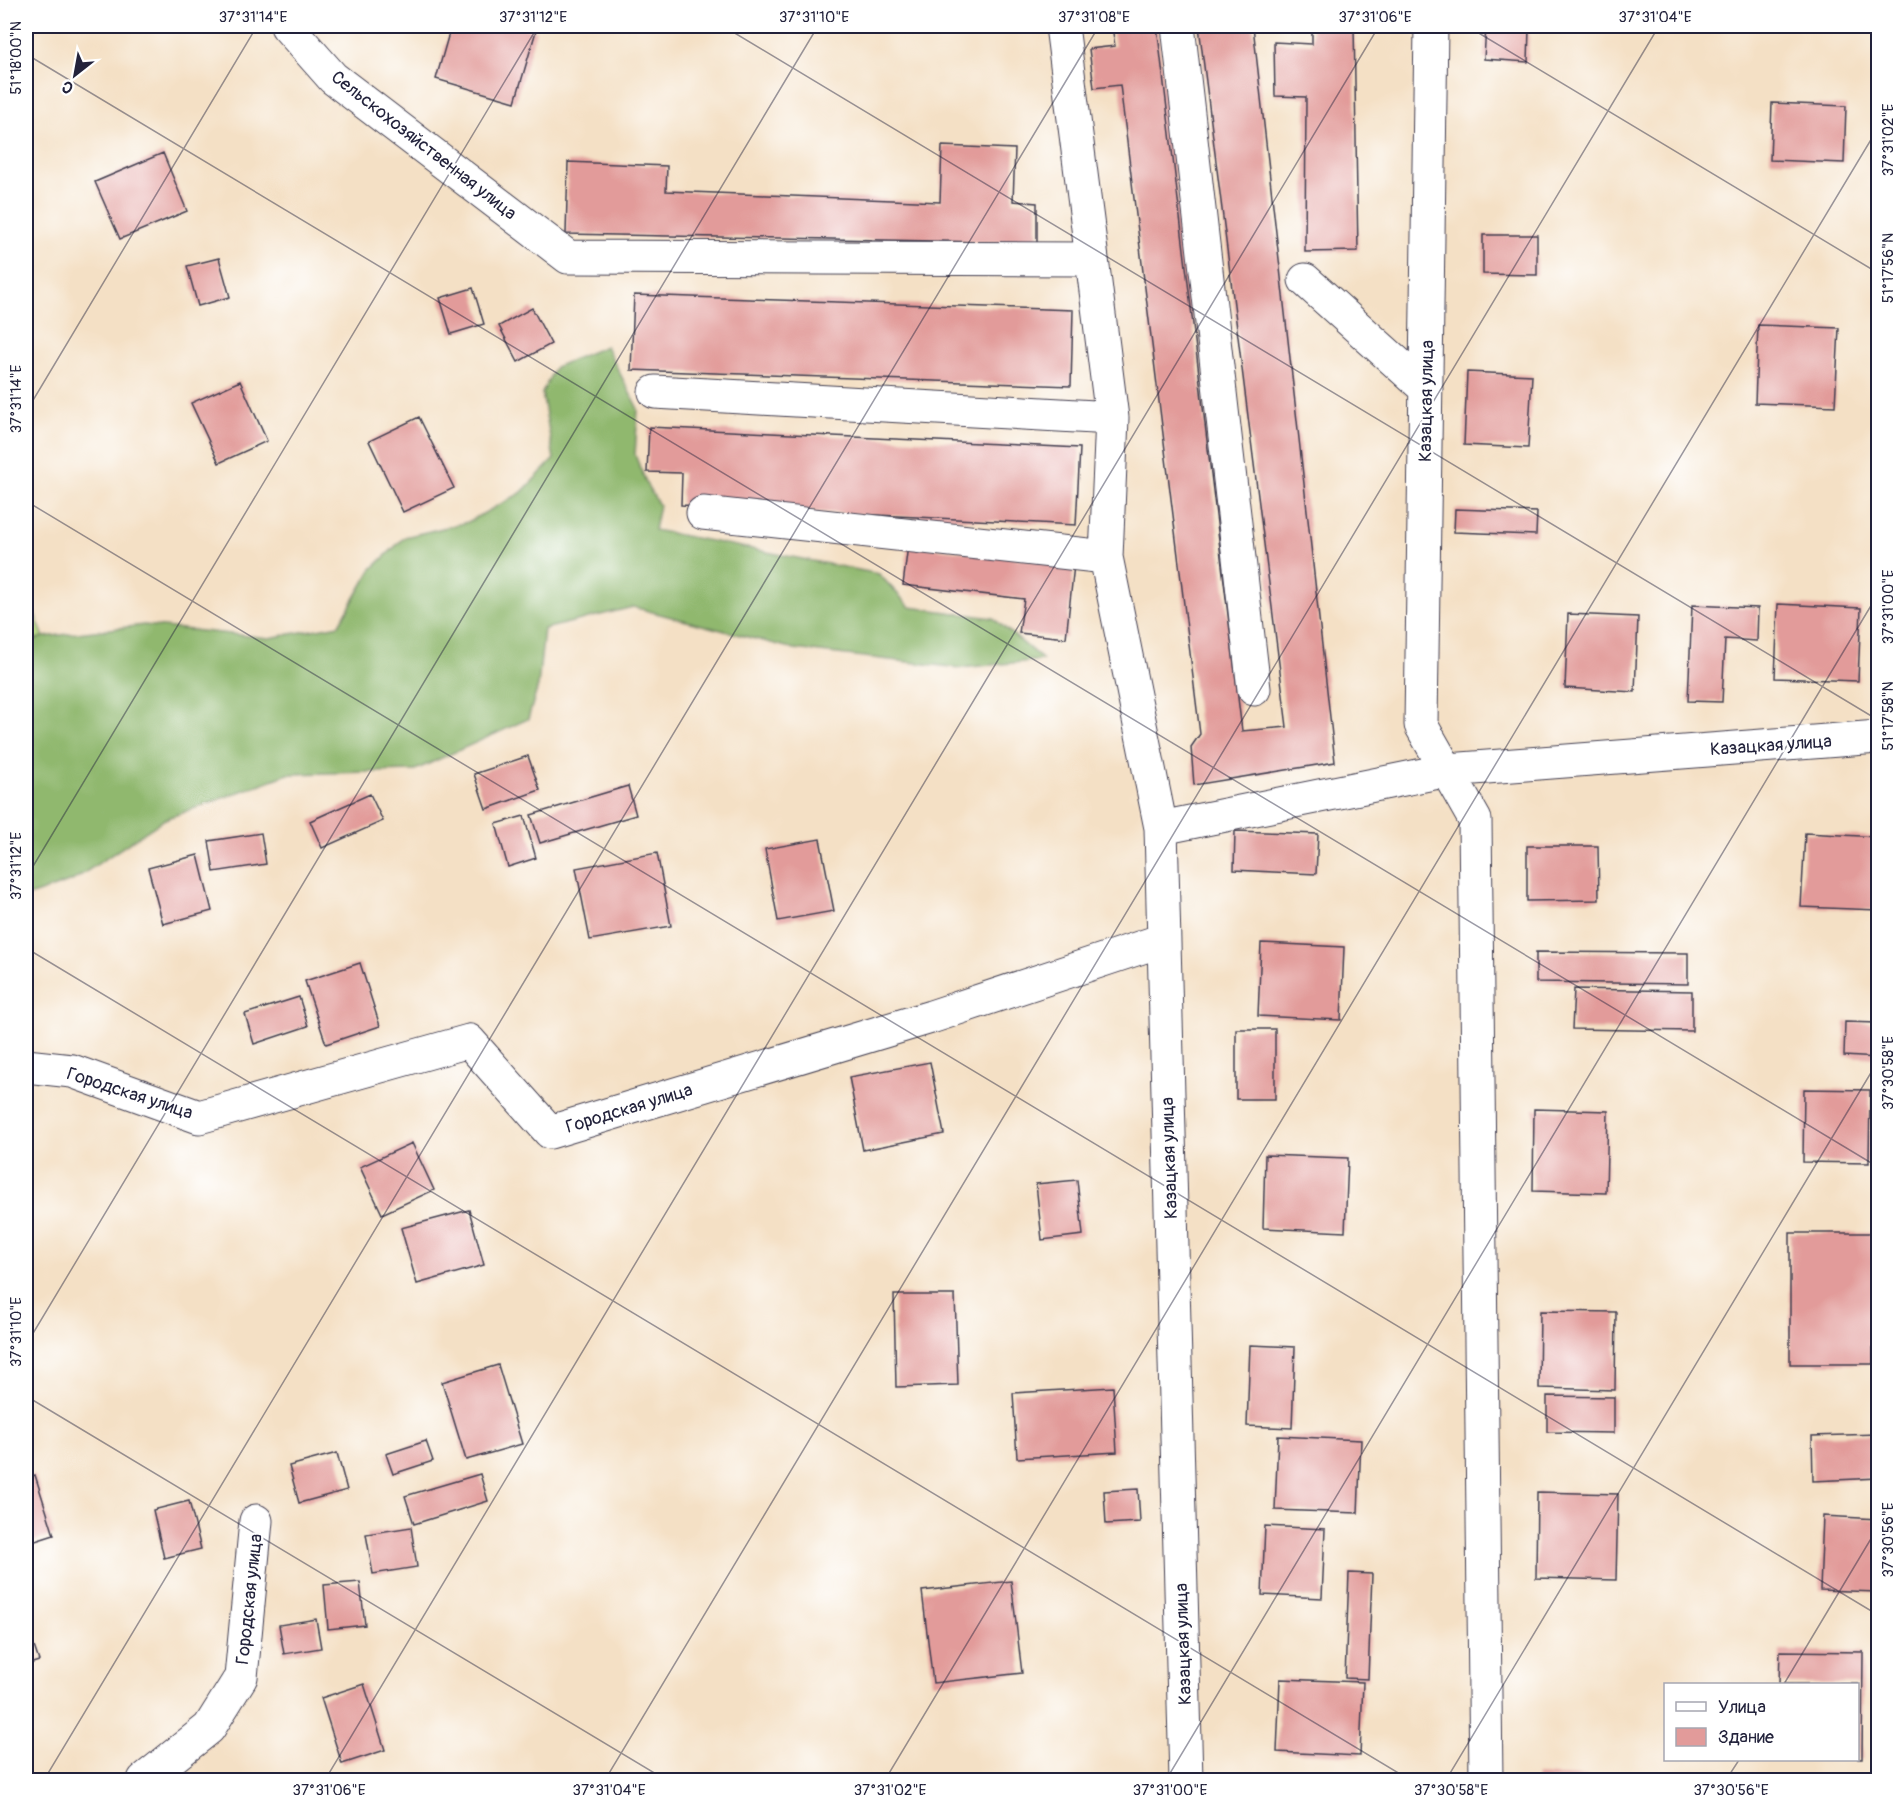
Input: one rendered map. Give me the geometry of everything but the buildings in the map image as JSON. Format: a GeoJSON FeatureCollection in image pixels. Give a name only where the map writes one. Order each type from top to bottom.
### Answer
{"type":"FeatureCollection","features":[{"type":"Feature","properties":{"kind":"street","name":"Сельскохозяйственная улица"},"geometry":{"type":"LineString","coordinates":[[287,26],[333,78],[568,256],[1092,259]]}},
{"type":"Feature","properties":{"kind":"street"},"geometry":{"type":"LineString","coordinates":[[1062,26],[1112,418],[1106,557],[1161,828]]}},
{"type":"Feature","properties":{"kind":"street"},"geometry":{"type":"LineString","coordinates":[[1178,26],[1254,689]]}},
{"type":"Feature","properties":{"kind":"street","name":"Казацкая улица"},"geometry":{"type":"LineString","coordinates":[[1431,26],[1421,725],[1475,820],[1486,1780]]}},
{"type":"Feature","properties":{"kind":"street"},"geometry":{"type":"LineString","coordinates":[[1305,280],[1426,389]]}},
{"type":"Feature","properties":{"kind":"street"},"geometry":{"type":"LineString","coordinates":[[655,392],[1112,418]]}},
{"type":"Feature","properties":{"kind":"street"},"geometry":{"type":"LineString","coordinates":[[703,513],[1106,557]]}},
{"type":"Feature","properties":{"kind":"street","name":"Казацкая улица"},"geometry":{"type":"LineString","coordinates":[[1186,1780],[1161,828],[1448,770],[1878,737]]}},
{"type":"Feature","properties":{"kind":"street","name":"Городская улица"},"geometry":{"type":"LineString","coordinates":[[26,1066],[72,1071],[199,1117],[469,1041],[550,1132],[931,1017],[1163,940]]}},
{"type":"Feature","properties":{"kind":"street","name":"Городская улица"},"geometry":{"type":"LineString","coordinates":[[144,1780],[209,1728],[241,1677],[256,1521]]}},
{"type":"Feature","properties":{"kind":"green space"},"geometry":{"type":"Polygon","coordinates":[[[606,346],[638,409],[635,455],[648,487],[659,505],[654,530],[879,574],[910,607],[993,618],[1043,660],[960,668],[794,649],[633,607],[544,629],[538,686],[528,719],[413,771],[288,774],[165,819],[72,881],[26,897],[26,642],[44,637],[144,625],[269,638],[339,625],[371,570],[405,537],[468,522],[521,493],[554,459],[542,393],[555,367],[606,346]]]}},
{"type":"Feature","properties":{"kind":"green space"},"geometry":{"type":"Polygon","coordinates":[[[26,593],[44,637],[26,642],[26,593]]]}}]}
